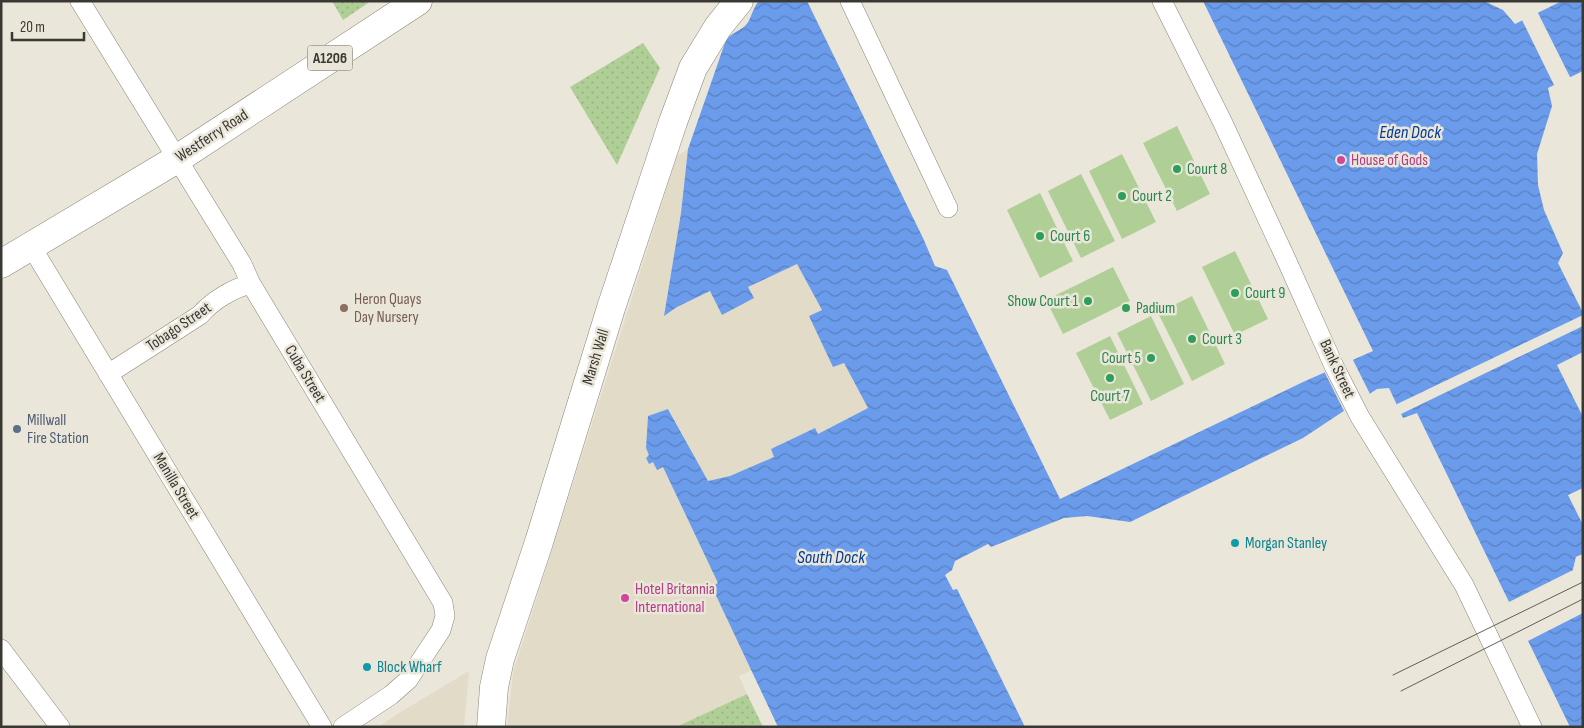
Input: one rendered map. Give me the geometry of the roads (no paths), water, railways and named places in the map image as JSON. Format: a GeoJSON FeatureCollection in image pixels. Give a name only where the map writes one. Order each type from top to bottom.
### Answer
{"type":"FeatureCollection","features":[{"type":"Feature","properties":{"kind":"street","name":"Cuba Street"},"geometry":{"type":"LineString","coordinates":[[80,1],[242,264],[251,284],[443,603],[445,616],[441,630],[408,680],[391,695],[343,727]]}},
{"type":"Feature","properties":{"kind":"street","name":"Westferry Road"},"geometry":{"type":"LineString","coordinates":[[1,264],[177,159],[418,1]]}},
{"type":"Feature","properties":{"kind":"street","name":"Marsh Wall"},"geometry":{"type":"LineString","coordinates":[[491,727],[493,696],[500,660],[672,122],[693,68],[718,27],[739,1]]}},
{"type":"Feature","properties":{"kind":"street"},"geometry":{"type":"LineString","coordinates":[[850,1],[948,208]]}},
{"type":"Feature","properties":{"kind":"street","name":"Bank Street"},"geometry":{"type":"LineString","coordinates":[[1162,1],[1234,147],[1334,366],[1358,413],[1464,585],[1532,727]]}},
{"type":"Feature","properties":{"kind":"street","name":"Manilla Street"},"geometry":{"type":"LineString","coordinates":[[30,246],[322,727]]}},
{"type":"Feature","properties":{"kind":"street","name":"Tobago Street"},"geometry":{"type":"LineString","coordinates":[[108,374],[200,315],[208,307],[242,286],[251,284]]}},
{"type":"Feature","properties":{"kind":"street"},"geometry":{"type":"LineString","coordinates":[[1,649],[60,727]]}},
{"type":"Feature","properties":{"kind":"water"},"geometry":{"type":"Polygon","coordinates":[[[759,1],[807,1],[935,266],[947,270],[1060,499],[1303,382],[1373,351],[1203,1],[1484,1],[1503,10],[1515,24],[1562,1],[1583,1],[1583,71],[1548,88],[1552,106],[1537,154],[1538,185],[1544,210],[1563,253],[1558,263],[1583,313],[1583,554],[1576,557],[1573,570],[1583,591],[1583,727],[1570,727],[1417,413],[1403,418],[1389,388],[1377,389],[1303,438],[1130,522],[1087,516],[1064,518],[991,547],[988,544],[955,561],[952,570],[945,575],[953,590],[957,589],[1025,727],[778,727],[712,587],[718,583],[663,467],[657,470],[653,462],[649,464],[646,458],[649,455],[646,448],[648,416],[668,409],[708,481],[730,476],[774,457],[771,449],[815,428],[818,434],[868,408],[844,363],[833,367],[809,316],[822,310],[797,264],[748,287],[754,298],[722,315],[710,291],[677,307],[664,316],[681,213],[688,149],[726,40],[745,26],[759,1]]]}},
{"type":"Feature","properties":{"kind":"tram line"},"geometry":{"type":"LineString","coordinates":[[1393,675],[1583,582]]}},
{"type":"Feature","properties":{"kind":"tram line"},"geometry":{"type":"LineString","coordinates":[[1401,691],[1583,599]]}},
{"type":"Feature","properties":{"kind":"place","name":"House of Gods"},"geometry":{"type":"Point","coordinates":[1341,160]}},
{"type":"Feature","properties":{"kind":"place","name":"Court 8"},"geometry":{"type":"Point","coordinates":[1177,169]}},
{"type":"Feature","properties":{"kind":"place","name":"Court 2"},"geometry":{"type":"Point","coordinates":[1122,196]}},
{"type":"Feature","properties":{"kind":"place","name":"Court 6"},"geometry":{"type":"Point","coordinates":[1040,236]}},
{"type":"Feature","properties":{"kind":"place","name":"Court 9"},"geometry":{"type":"Point","coordinates":[1235,293]}},
{"type":"Feature","properties":{"kind":"place","name":"Show Court 1"},"geometry":{"type":"Point","coordinates":[1088,301]}},
{"type":"Feature","properties":{"kind":"place","name":"Heron Quays Day Nursery"},"geometry":{"type":"Point","coordinates":[344,308]}},
{"type":"Feature","properties":{"kind":"place","name":"Padium"},"geometry":{"type":"Point","coordinates":[1126,308]}},
{"type":"Feature","properties":{"kind":"place","name":"Court 3"},"geometry":{"type":"Point","coordinates":[1192,339]}},
{"type":"Feature","properties":{"kind":"place","name":"Court 5"},"geometry":{"type":"Point","coordinates":[1151,358]}},
{"type":"Feature","properties":{"kind":"place","name":"Court 7"},"geometry":{"type":"Point","coordinates":[1110,378]}},
{"type":"Feature","properties":{"kind":"place","name":"Millwall Fire Station"},"geometry":{"type":"Point","coordinates":[17,429]}},
{"type":"Feature","properties":{"kind":"place","name":"Morgan Stanley"},"geometry":{"type":"Point","coordinates":[1235,543]}},
{"type":"Feature","properties":{"kind":"place","name":"Hotel Britannia International"},"geometry":{"type":"Point","coordinates":[625,598]}},
{"type":"Feature","properties":{"kind":"place","name":"Block Wharf"},"geometry":{"type":"Point","coordinates":[367,667]}},
{"type":"Feature","properties":{"kind":"water label","name":"Eden Dock"},"geometry":{"type":"Point","coordinates":[1410,132]}},
{"type":"Feature","properties":{"kind":"water label","name":"South Dock"},"geometry":{"type":"Point","coordinates":[831,557]}}]}
